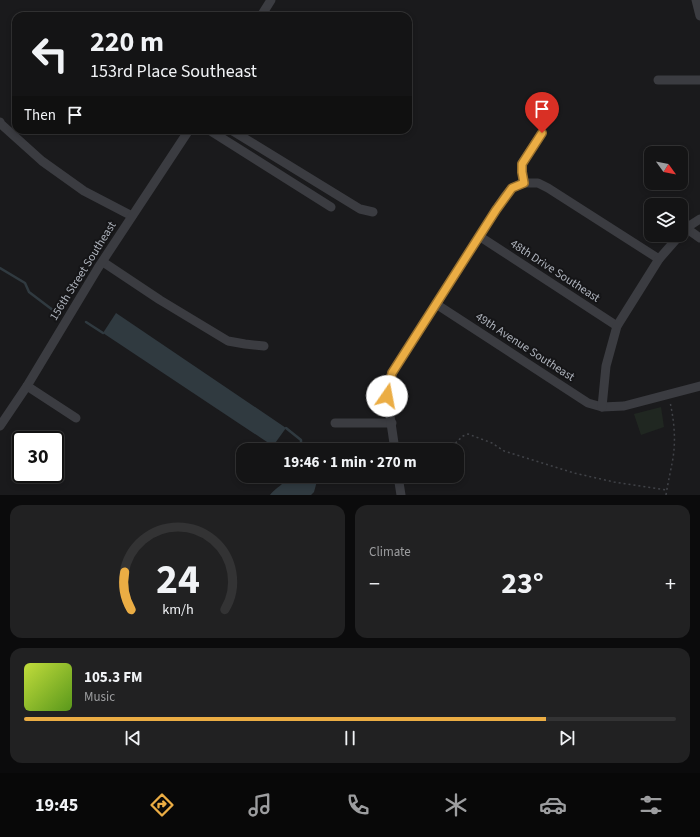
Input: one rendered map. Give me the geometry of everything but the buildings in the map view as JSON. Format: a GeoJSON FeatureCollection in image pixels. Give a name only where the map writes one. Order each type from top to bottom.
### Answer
{"type":"FeatureCollection","features":[{"type":"Feature","properties":{"kind":"street"},"geometry":{"type":"LineString","coordinates":[[264,12],[271,0]]}},
{"type":"Feature","properties":{"kind":"street"},"geometry":{"type":"LineString","coordinates":[[696,0],[700,16]]}},
{"type":"Feature","properties":{"kind":"street"},"geometry":{"type":"LineString","coordinates":[[658,80],[700,80]]}},
{"type":"Feature","properties":{"kind":"street"},"geometry":{"type":"LineString","coordinates":[[0,122],[12,134]]}},
{"type":"Feature","properties":{"kind":"street"},"geometry":{"type":"LineString","coordinates":[[524,183],[522,164],[542,133]]}},
{"type":"Feature","properties":{"kind":"street"},"geometry":{"type":"LineString","coordinates":[[12,134],[42,161],[84,191],[132,216]]}},
{"type":"Feature","properties":{"kind":"street","name":"156th Street Southeast"},"geometry":{"type":"LineString","coordinates":[[0,426],[27,386],[103,262],[185,134]]}},
{"type":"Feature","properties":{"kind":"street"},"geometry":{"type":"LineString","coordinates":[[215,134],[331,207]]}},
{"type":"Feature","properties":{"kind":"street"},"geometry":{"type":"LineString","coordinates":[[238,134],[360,209],[373,212]]}},
{"type":"Feature","properties":{"kind":"street"},"geometry":{"type":"LineString","coordinates":[[394,443],[387,396],[392,373],[505,196],[512,188],[524,183],[538,183],[658,259]]}},
{"type":"Feature","properties":{"kind":"street"},"geometry":{"type":"LineString","coordinates":[[688,228],[700,219]]}},
{"type":"Feature","properties":{"kind":"street"},"geometry":{"type":"LineString","coordinates":[[688,235],[700,238]]}},
{"type":"Feature","properties":{"kind":"street","name":"48th Drive Southeast"},"geometry":{"type":"LineString","coordinates":[[480,236],[617,326]]}},
{"type":"Feature","properties":{"kind":"street"},"geometry":{"type":"LineString","coordinates":[[674,242],[658,259],[617,326],[606,366],[602,407],[624,406],[700,386]]}},
{"type":"Feature","properties":{"kind":"street"},"geometry":{"type":"LineString","coordinates":[[103,262],[160,300],[228,340],[264,346]]}},
{"type":"Feature","properties":{"kind":"street","name":"49th Avenue Southeast"},"geometry":{"type":"LineString","coordinates":[[436,304],[588,403],[602,407]]}},
{"type":"Feature","properties":{"kind":"street"},"geometry":{"type":"LineString","coordinates":[[27,386],[76,418]]}},
{"type":"Feature","properties":{"kind":"street"},"geometry":{"type":"LineString","coordinates":[[335,423],[392,423]]}},
{"type":"Feature","properties":{"kind":"street"},"geometry":{"type":"LineString","coordinates":[[399,483],[401,495]]}},
{"type":"Feature","properties":{"kind":"path"},"geometry":{"type":"LineString","coordinates":[[666,495],[673,458],[674,422],[668,394]]}},
{"type":"Feature","properties":{"kind":"path"},"geometry":{"type":"LineString","coordinates":[[456,443],[463,436],[468,434],[492,443],[504,451],[574,473],[614,482],[667,490]]}},
{"type":"Feature","properties":{"kind":"shaded area"},"geometry":{"type":"Polygon","coordinates":[[[116,313],[286,428],[275,443],[268,443],[103,333],[116,313]]]}},
{"type":"Feature","properties":{"kind":"shaded area"},"geometry":{"type":"Polygon","coordinates":[[[661,407],[664,427],[641,435],[634,414],[661,407]]]}},
{"type":"Feature","properties":{"kind":"shaded area"},"geometry":{"type":"Polygon","coordinates":[[[283,483],[316,483],[314,492],[311,495],[270,495],[283,483]]]}},
{"type":"Feature","properties":{"kind":"waterway"},"geometry":{"type":"LineString","coordinates":[[0,268],[25,283],[29,292],[58,314]]}},
{"type":"Feature","properties":{"kind":"waterway"},"geometry":{"type":"LineString","coordinates":[[86,322],[103,333]]}},
{"type":"Feature","properties":{"kind":"waterway"},"geometry":{"type":"LineString","coordinates":[[286,428],[301,440],[301,443]]}},
{"type":"Feature","properties":{"kind":"route"},"geometry":{"type":"LineString","coordinates":[[387,396],[392,373],[505,196],[512,188],[524,183],[522,164],[542,133]]}}]}
